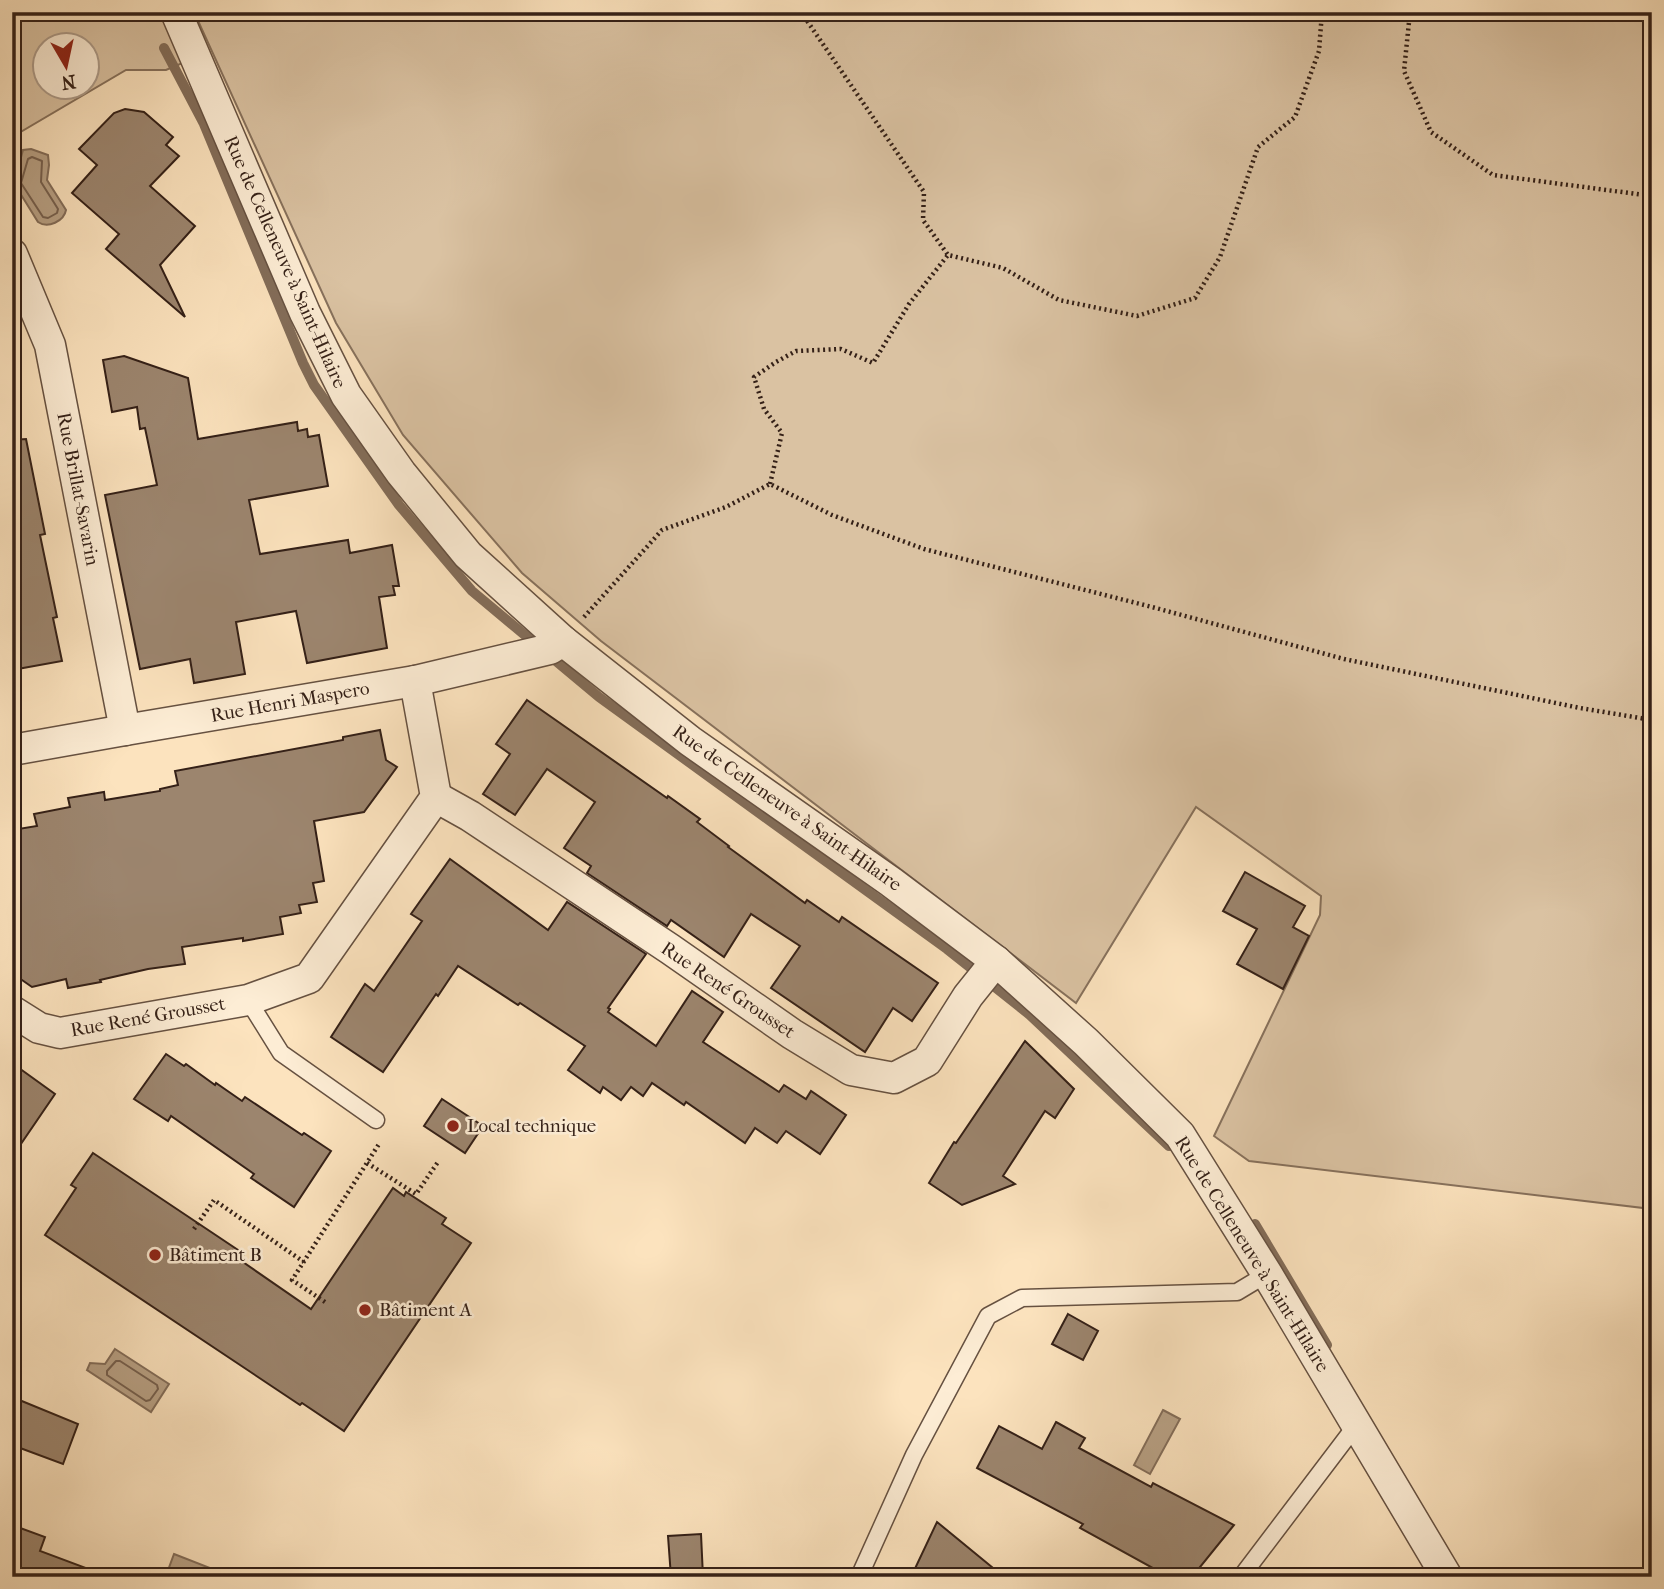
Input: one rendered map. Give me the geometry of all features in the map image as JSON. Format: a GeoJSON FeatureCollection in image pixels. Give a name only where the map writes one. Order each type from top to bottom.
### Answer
{"type":"FeatureCollection","features":[{"type":"Feature","properties":{"kind":"street","name":"Rue de Celleneuve à Saint-Hilaire"},"geometry":{"type":"LineString","coordinates":[[176,12],[304,313],[346,395],[401,473],[468,555],[563,641],[690,741],[891,881],[996,961],[1086,1042],[1180,1135],[1267,1274],[1447,1577]]}},
{"type":"Feature","properties":{"kind":"street","name":"Rue Brillat-Savarin"},"geometry":{"type":"LineString","coordinates":[[12,254],[50,345],[125,730]]}},
{"type":"Feature","properties":{"kind":"street","name":"Rue Henri Maspero"},"geometry":{"type":"LineString","coordinates":[[12,750],[415,681],[550,649],[563,641]]}},
{"type":"Feature","properties":{"kind":"street"},"geometry":{"type":"LineString","coordinates":[[415,681],[436,797]]}},
{"type":"Feature","properties":{"kind":"street","name":"Rue René Grousset"},"geometry":{"type":"LineString","coordinates":[[12,1011],[39,1028],[60,1032],[248,1000],[309,978],[436,797],[470,816],[792,1034],[851,1070],[894,1078],[928,1061],[968,996],[996,961]]}},
{"type":"Feature","properties":{"kind":"lane","name":"Rue René Grousset"},"geometry":{"type":"LineString","coordinates":[[248,1000],[282,1053],[376,1120]]}},
{"type":"Feature","properties":{"kind":"lane"},"geometry":{"type":"LineString","coordinates":[[859,1577],[914,1455],[988,1316],[1023,1298],[1237,1292],[1267,1274]]}},
{"type":"Feature","properties":{"kind":"lane"},"geometry":{"type":"LineString","coordinates":[[1241,1577],[1356,1424]]}},
{"type":"Feature","properties":{"kind":"path"},"geometry":{"type":"LineString","coordinates":[[801,12],[924,192],[923,220],[948,255],[1003,268],[1059,300],[1137,317],[1195,298],[1220,257],[1258,147],[1295,117],[1319,51],[1322,12]]}},
{"type":"Feature","properties":{"kind":"path"},"geometry":{"type":"LineString","coordinates":[[1409,12],[1404,71],[1431,132],[1493,175],[1652,196]]}},
{"type":"Feature","properties":{"kind":"path"},"geometry":{"type":"LineString","coordinates":[[771,484],[782,433],[764,409],[754,377],[796,351],[841,349],[873,363],[909,304],[948,255]]}},
{"type":"Feature","properties":{"kind":"path"},"geometry":{"type":"LineString","coordinates":[[563,641],[662,530],[726,507],[771,484]]}},
{"type":"Feature","properties":{"kind":"path"},"geometry":{"type":"LineString","coordinates":[[771,484],[832,515],[924,549],[1344,659],[1580,708],[1652,720]]}},
{"type":"Feature","properties":{"kind":"path"},"geometry":{"type":"LineString","coordinates":[[325,1303],[292,1280],[384,1136]]}},
{"type":"Feature","properties":{"kind":"path"},"geometry":{"type":"LineString","coordinates":[[367,1163],[416,1194],[438,1162]]}},
{"type":"Feature","properties":{"kind":"path"},"geometry":{"type":"LineString","coordinates":[[194,1229],[214,1200],[304,1262]]}},
{"type":"Feature","properties":{"kind":"shaded area"},"geometry":{"type":"Polygon","coordinates":[[[12,12],[162,12],[185,62],[166,70],[126,70],[102,84],[102,32],[32,32],[32,102],[72,102],[12,137],[12,12]]]}},
{"type":"Feature","properties":{"kind":"shaded area"},"geometry":{"type":"Polygon","coordinates":[[[194,12],[1652,12],[1652,1209],[1249,1161],[1214,1136],[1320,915],[1321,896],[1196,807],[1076,1003],[601,641],[522,573],[403,435],[336,323],[194,12]]]}},
{"type":"Feature","properties":{"kind":"water"},"geometry":{"type":"Polygon","coordinates":[[[31,149],[48,155],[47,180],[66,210],[62,218],[55,223],[46,225],[38,222],[15,185],[23,150],[31,149]]]}},
{"type":"Feature","properties":{"kind":"water"},"geometry":{"type":"Polygon","coordinates":[[[115,1349],[169,1384],[151,1412],[87,1370],[90,1363],[105,1364],[115,1349]]]}},
{"type":"Feature","properties":{"kind":"water"},"geometry":{"type":"Polygon","coordinates":[[[1163,1410],[1180,1419],[1150,1474],[1134,1465],[1163,1410]]]}},
{"type":"Feature","properties":{"kind":"water"},"geometry":{"type":"Polygon","coordinates":[[[174,1554],[210,1568],[206,1577],[177,1577],[167,1573],[174,1554]]]}},
{"type":"Feature","properties":{"kind":"building"},"geometry":{"type":"Polygon","coordinates":[[[125,109],[144,112],[173,137],[166,145],[179,156],[150,186],[195,226],[160,265],[185,317],[106,249],[119,234],[72,193],[97,165],[79,149],[114,113],[125,109]]]}},
{"type":"Feature","properties":{"kind":"building"},"geometry":{"type":"Polygon","coordinates":[[[124,356],[188,378],[198,439],[297,422],[298,431],[307,429],[308,437],[319,435],[328,486],[249,500],[260,554],[348,540],[350,553],[392,545],[399,586],[393,586],[395,595],[379,597],[387,648],[307,663],[296,611],[236,622],[245,674],[194,683],[190,659],[140,669],[105,495],[157,485],[145,428],[140,429],[137,407],[112,412],[103,360],[124,356]]]}},
{"type":"Feature","properties":{"kind":"building"},"geometry":{"type":"Polygon","coordinates":[[[26,439],[45,534],[40,535],[57,617],[53,618],[62,661],[12,670],[12,440],[26,439]]]}},
{"type":"Feature","properties":{"kind":"building"},"geometry":{"type":"Polygon","coordinates":[[[527,700],[700,819],[697,822],[728,847],[805,903],[807,900],[839,922],[842,917],[938,983],[912,1021],[893,1008],[865,1052],[771,988],[800,946],[751,914],[724,957],[671,920],[667,926],[587,873],[591,866],[564,848],[595,802],[547,769],[515,815],[483,794],[510,754],[496,744],[527,700]]]}},
{"type":"Feature","properties":{"kind":"building"},"geometry":{"type":"Polygon","coordinates":[[[380,730],[386,760],[397,767],[364,812],[314,821],[324,881],[313,883],[317,902],[299,905],[301,913],[280,917],[283,934],[182,947],[185,964],[148,969],[68,988],[66,979],[32,987],[12,973],[12,830],[37,826],[34,814],[70,807],[68,798],[104,792],[105,800],[160,791],[178,785],[175,771],[343,740],[343,737],[380,730]]]}},
{"type":"Feature","properties":{"kind":"building"},"geometry":{"type":"Polygon","coordinates":[[[450,859],[548,930],[567,902],[646,954],[608,1008],[608,1012],[656,1046],[692,991],[723,1012],[703,1042],[779,1092],[784,1085],[806,1099],[811,1091],[846,1115],[820,1154],[786,1131],[777,1143],[755,1128],[745,1143],[686,1102],[684,1105],[652,1083],[643,1096],[631,1087],[621,1100],[603,1087],[600,1093],[568,1070],[585,1046],[458,966],[383,1072],[331,1037],[365,984],[374,991],[422,921],[411,914],[450,859]]]}},
{"type":"Feature","properties":{"kind":"building"},"geometry":{"type":"Polygon","coordinates":[[[1245,872],[1305,906],[1293,927],[1309,936],[1283,989],[1237,964],[1257,929],[1223,911],[1245,872]]]}},
{"type":"Feature","properties":{"kind":"building"},"geometry":{"type":"Polygon","coordinates":[[[1025,1041],[1074,1089],[1055,1118],[1045,1111],[1003,1176],[1015,1184],[962,1205],[929,1183],[954,1142],[956,1143],[1025,1041]]]}},
{"type":"Feature","properties":{"kind":"building"},"geometry":{"type":"Polygon","coordinates":[[[166,1054],[242,1101],[245,1097],[331,1151],[294,1207],[251,1178],[254,1174],[171,1116],[168,1121],[134,1099],[166,1054]]]}},
{"type":"Feature","properties":{"kind":"building"},"geometry":{"type":"Polygon","coordinates":[[[12,1063],[55,1094],[12,1157],[12,1063]]]}},
{"type":"Feature","properties":{"kind":"building","name":"Local technique"},"geometry":{"type":"Polygon","coordinates":[[[442,1099],[483,1126],[465,1153],[424,1126],[442,1099]]]}},
{"type":"Feature","properties":{"kind":"building"},"geometry":{"type":"Polygon","coordinates":[[[93,1153],[244,1254],[240,1260],[311,1309],[393,1188],[404,1196],[406,1192],[446,1218],[442,1224],[471,1243],[344,1431],[302,1403],[300,1405],[45,1235],[76,1188],[71,1185],[93,1153]]]}},
{"type":"Feature","properties":{"kind":"building"},"geometry":{"type":"Polygon","coordinates":[[[1068,1314],[1098,1331],[1083,1360],[1052,1344],[1068,1314]]]}},
{"type":"Feature","properties":{"kind":"building"},"geometry":{"type":"Polygon","coordinates":[[[12,1397],[78,1424],[63,1464],[12,1445],[12,1397]]]}},
{"type":"Feature","properties":{"kind":"building"},"geometry":{"type":"Polygon","coordinates":[[[1056,1422],[1085,1438],[1079,1448],[1151,1487],[1153,1483],[1234,1525],[1192,1577],[1169,1577],[1080,1528],[1083,1524],[977,1468],[999,1426],[1042,1449],[1056,1422]]]}},
{"type":"Feature","properties":{"kind":"building"},"geometry":{"type":"Polygon","coordinates":[[[937,1522],[1004,1577],[911,1577],[937,1522]]]}},
{"type":"Feature","properties":{"kind":"building"},"geometry":{"type":"Polygon","coordinates":[[[12,1525],[45,1537],[40,1551],[102,1574],[101,1577],[12,1577],[12,1525]]]}},
{"type":"Feature","properties":{"kind":"building"},"geometry":{"type":"Polygon","coordinates":[[[701,1534],[703,1577],[671,1577],[668,1536],[701,1534]]]}},
{"type":"Feature","properties":{"kind":"waterway"},"geometry":{"type":"LineString","coordinates":[[164,48],[204,124],[314,385],[399,505],[472,591],[599,697],[947,949],[1030,1015],[1169,1146]]}},
{"type":"Feature","properties":{"kind":"waterway"},"geometry":{"type":"LineString","coordinates":[[1255,1224],[1327,1345]]}},
{"type":"Feature","properties":{"kind":"place","name":"Local technique"},"geometry":{"type":"Point","coordinates":[453,1126]}},
{"type":"Feature","properties":{"kind":"place","name":"Bâtiment B"},"geometry":{"type":"Point","coordinates":[155,1255]}},
{"type":"Feature","properties":{"kind":"place","name":"Bâtiment A"},"geometry":{"type":"Point","coordinates":[365,1310]}}]}
